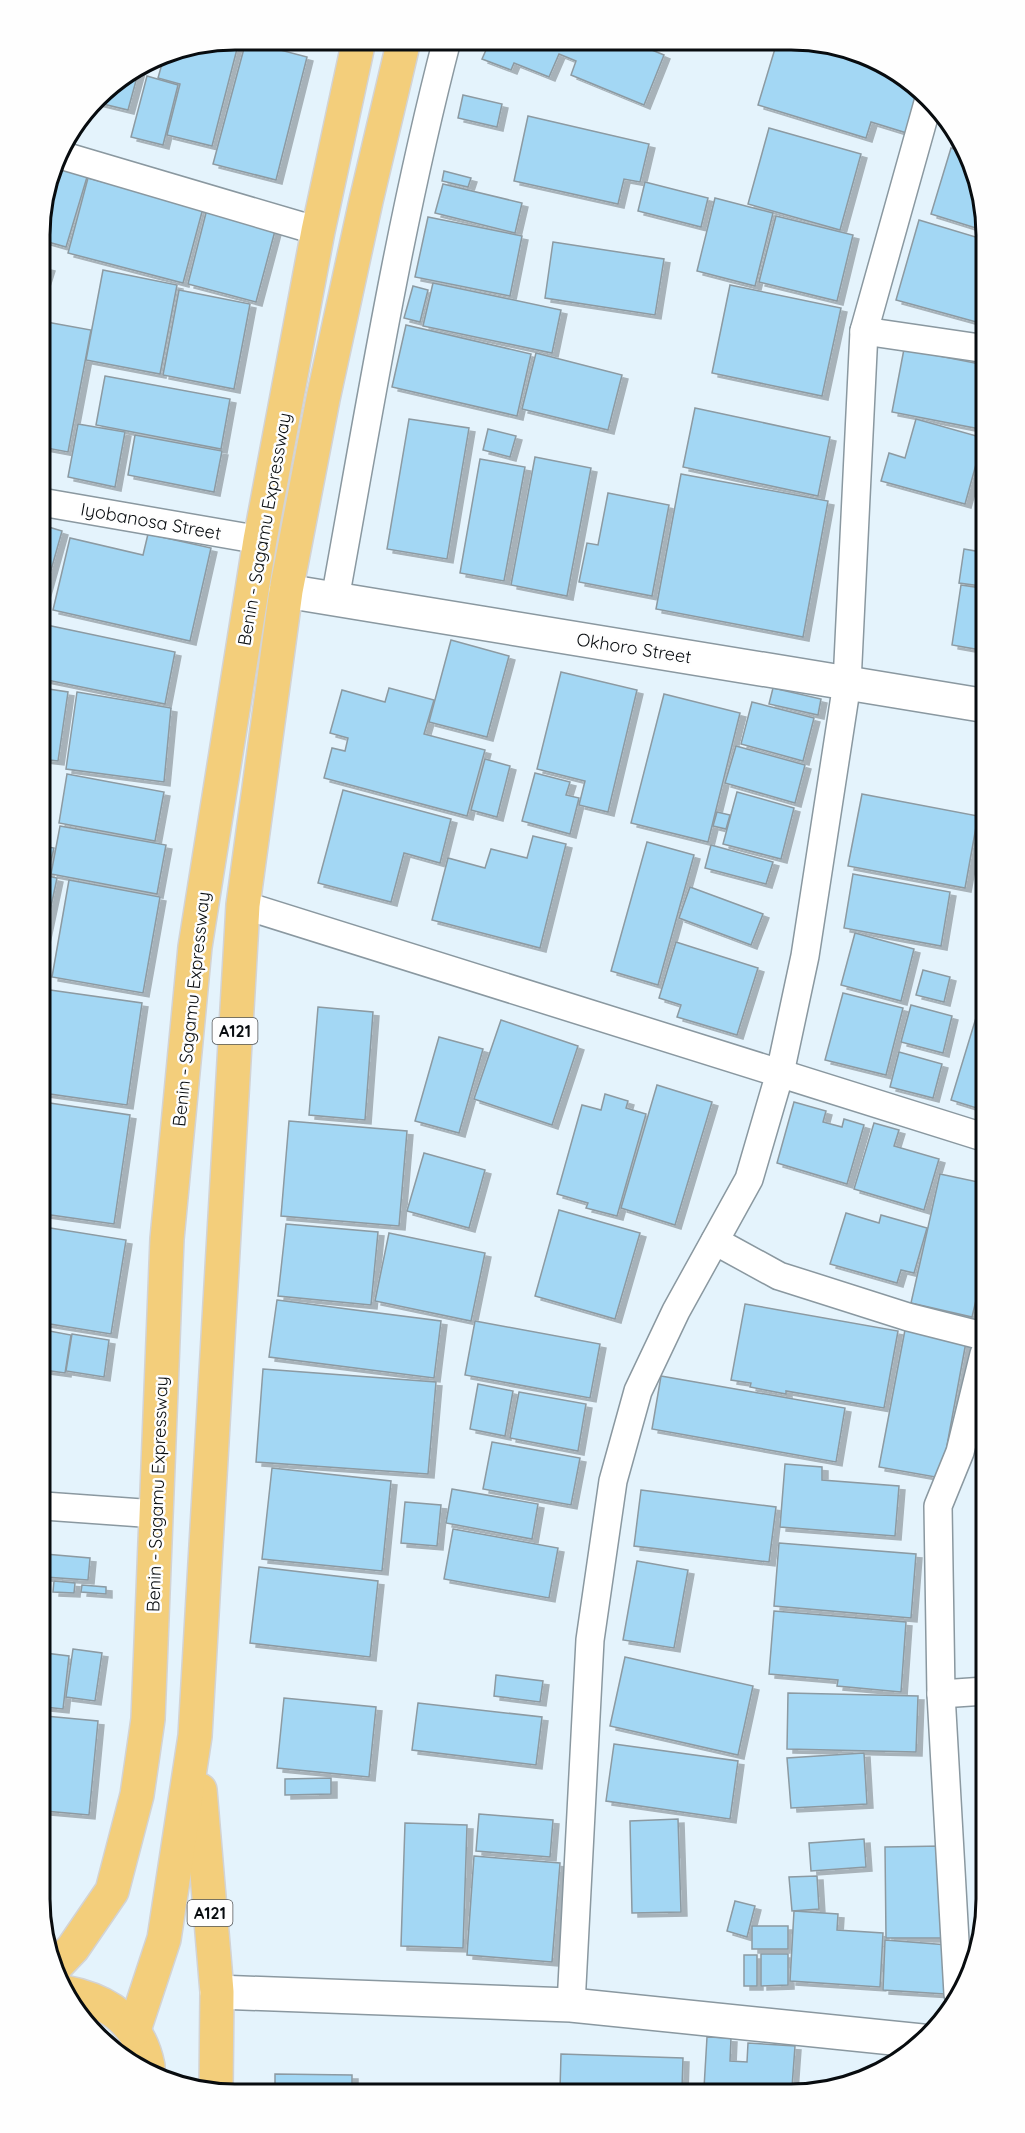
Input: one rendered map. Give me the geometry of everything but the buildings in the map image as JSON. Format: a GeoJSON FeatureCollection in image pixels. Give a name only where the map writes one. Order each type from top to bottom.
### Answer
{"type":"FeatureCollection","features":[{"type":"Feature","properties":{"kind":"highway","name":"Benin - Sagamu Expressway"},"geometry":{"type":"LineString","coordinates":[[61,1961],[73,1948],[112,1891],[137,1795],[148,1719],[167,1239],[195,947],[260,540],[318,231],[357,50]]}},
{"type":"Feature","properties":{"kind":"highway","name":"A121"},"geometry":{"type":"LineString","coordinates":[[134,2030],[164,1939],[195,1736],[243,905],[286,591],[333,353],[402,50]]}},
{"type":"Feature","properties":{"kind":"highway","name":"A121"},"geometry":{"type":"LineString","coordinates":[[195,1736],[217,1992],[216,2082]]}},
{"type":"Feature","properties":{"kind":"highway"},"geometry":{"type":"LineString","coordinates":[[76,1994],[86,1996],[112,2009],[134,2030],[147,2061]]}},
{"type":"Feature","properties":{"kind":"street"},"geometry":{"type":"LineString","coordinates":[[335,599],[392,286],[444,50]]}},
{"type":"Feature","properties":{"kind":"street"},"geometry":{"type":"LineString","coordinates":[[571,2005],[590,1640],[613,1481],[638,1391],[676,1311],[749,1179],[780,1073],[805,956],[847,683],[864,331],[926,110]]}},
{"type":"Feature","properties":{"kind":"street"},"geometry":{"type":"LineString","coordinates":[[67,157],[318,231]]}},
{"type":"Feature","properties":{"kind":"street"},"geometry":{"type":"LineString","coordinates":[[864,331],[976,347]]}},
{"type":"Feature","properties":{"kind":"street","name":"Iyobanosa Street"},"geometry":{"type":"LineString","coordinates":[[50,503],[260,540]]}},
{"type":"Feature","properties":{"kind":"street","name":"Okhoro Street"},"geometry":{"type":"LineString","coordinates":[[286,591],[976,704]]}},
{"type":"Feature","properties":{"kind":"street"},"geometry":{"type":"LineString","coordinates":[[243,905],[975,1135]]}},
{"type":"Feature","properties":{"kind":"street"},"geometry":{"type":"LineString","coordinates":[[715,1241],[779,1276],[908,1317],[975,1334]]}},
{"type":"Feature","properties":{"kind":"street"},"geometry":{"type":"LineString","coordinates":[[957,1978],[941,1695],[938,1506],[960,1452],[975,1389]]}},
{"type":"Feature","properties":{"kind":"street"},"geometry":{"type":"LineString","coordinates":[[50,1506],[156,1514]]}},
{"type":"Feature","properties":{"kind":"street"},"geometry":{"type":"LineString","coordinates":[[941,1695],[975,1692]]}},
{"type":"Feature","properties":{"kind":"street"},"geometry":{"type":"LineString","coordinates":[[217,1992],[571,2005],[909,2040]]}}]}
